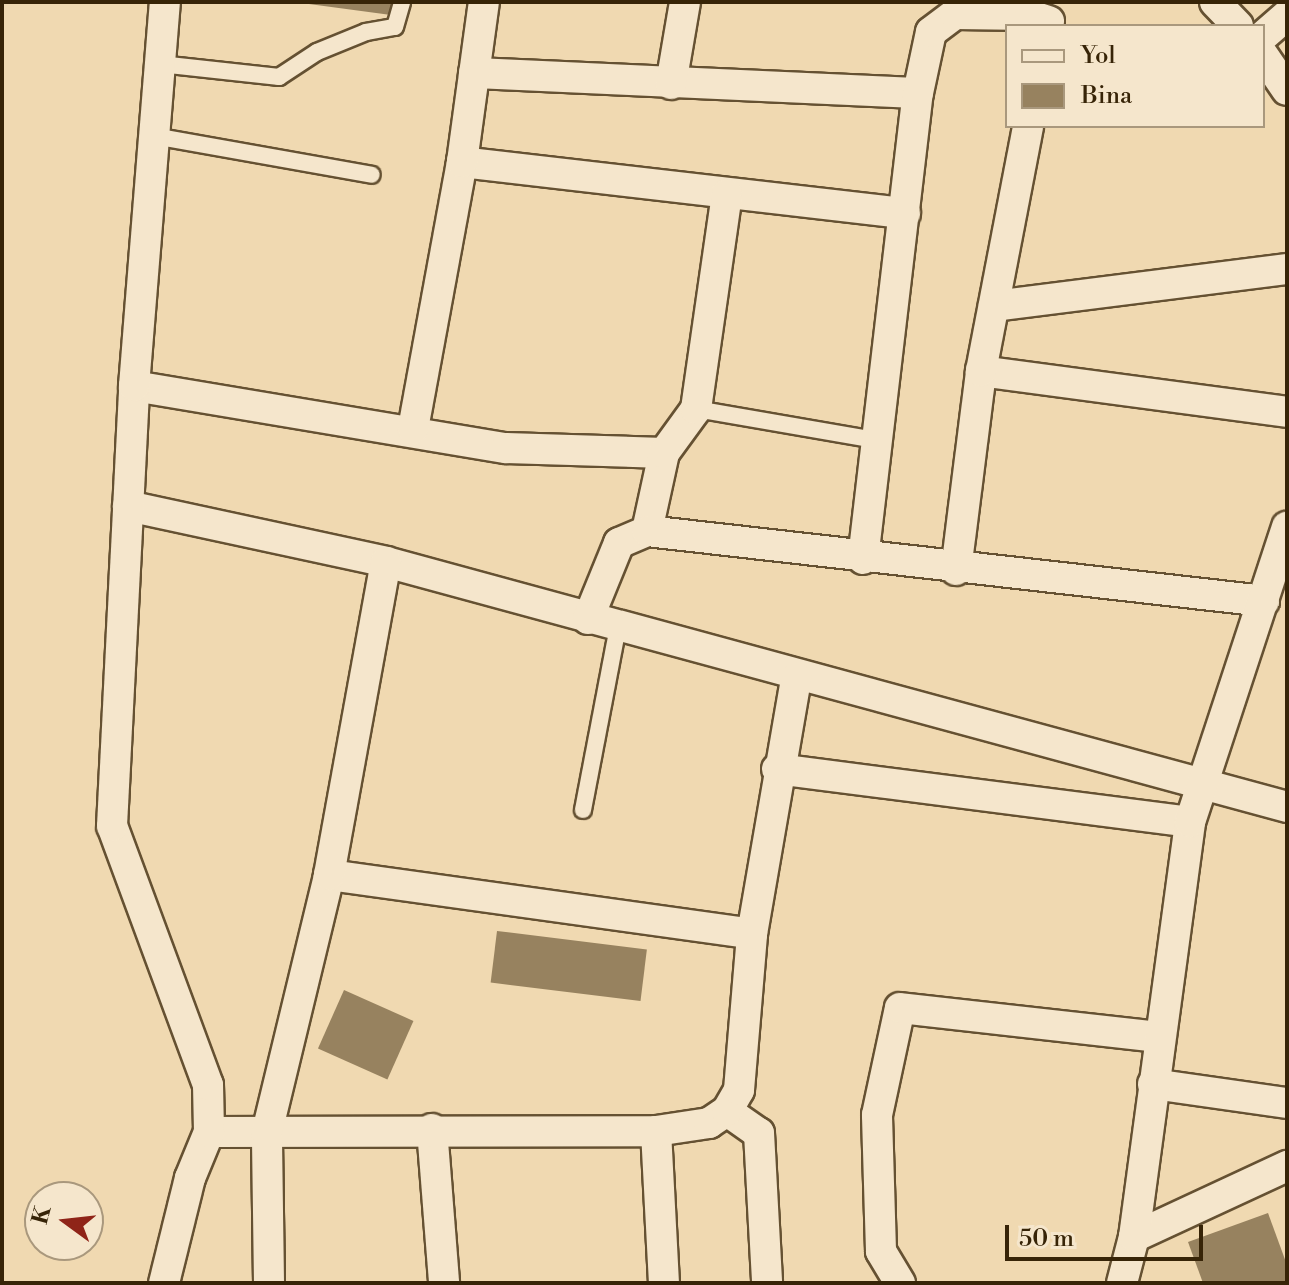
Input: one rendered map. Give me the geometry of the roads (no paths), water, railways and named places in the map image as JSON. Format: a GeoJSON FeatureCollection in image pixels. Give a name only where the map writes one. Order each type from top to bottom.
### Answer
{"type":"FeatureCollection","features":[{"type":"Feature","properties":{"kind":"street"},"geometry":{"type":"LineString","coordinates":[[164,1283],[190,1178],[209,1132],[208,1085],[112,826],[134,386],[165,2]]}},
{"type":"Feature","properties":{"kind":"street"},"geometry":{"type":"LineString","coordinates":[[413,429],[462,162],[484,2]]}},
{"type":"Feature","properties":{"kind":"street"},"geometry":{"type":"LineString","coordinates":[[671,84],[685,2]]}},
{"type":"Feature","properties":{"kind":"street"},"geometry":{"type":"LineString","coordinates":[[1215,2],[1236,24]]}},
{"type":"Feature","properties":{"kind":"street"},"geometry":{"type":"LineString","coordinates":[[863,559],[918,93],[931,32],[955,14],[1054,16]]}},
{"type":"Feature","properties":{"kind":"street"},"geometry":{"type":"LineString","coordinates":[[1265,34],[1287,15]]}},
{"type":"Feature","properties":{"kind":"street"},"geometry":{"type":"LineString","coordinates":[[1265,58],[1287,90]]}},
{"type":"Feature","properties":{"kind":"street"},"geometry":{"type":"LineString","coordinates":[[474,73],[918,93]]}},
{"type":"Feature","properties":{"kind":"street"},"geometry":{"type":"LineString","coordinates":[[956,570],[981,371],[1028,128]]}},
{"type":"Feature","properties":{"kind":"street"},"geometry":{"type":"LineString","coordinates":[[462,162],[905,213]]}},
{"type":"Feature","properties":{"kind":"street"},"geometry":{"type":"LineString","coordinates":[[647,531],[664,453],[696,409],[727,194]]}},
{"type":"Feature","properties":{"kind":"street"},"geometry":{"type":"LineString","coordinates":[[994,306],[1287,269]]}},
{"type":"Feature","properties":{"kind":"street"},"geometry":{"type":"LineString","coordinates":[[981,371],[1287,412]]}},
{"type":"Feature","properties":{"kind":"street"},"geometry":{"type":"LineString","coordinates":[[134,386],[413,429],[506,448],[664,453]]}},
{"type":"Feature","properties":{"kind":"street"},"geometry":{"type":"LineString","coordinates":[[128,506],[386,562],[796,678],[1287,807]]}},
{"type":"Feature","properties":{"kind":"street"},"geometry":{"type":"LineString","coordinates":[[1122,1283],[1134,1237],[1190,822],[1287,527]]}},
{"type":"Feature","properties":{"kind":"street"},"geometry":{"type":"LineString","coordinates":[[588,619],[619,543],[647,531],[956,570],[1264,601]]}},
{"type":"Feature","properties":{"kind":"street"},"geometry":{"type":"LineString","coordinates":[[269,1283],[267,1132],[329,875],[386,562]]}},
{"type":"Feature","properties":{"kind":"street"},"geometry":{"type":"LineString","coordinates":[[209,1132],[432,1129],[656,1131],[709,1123],[727,1111],[739,1090],[752,934],[777,769],[796,678]]}},
{"type":"Feature","properties":{"kind":"street"},"geometry":{"type":"LineString","coordinates":[[777,769],[1190,822]]}},
{"type":"Feature","properties":{"kind":"street"},"geometry":{"type":"LineString","coordinates":[[329,875],[752,934]]}},
{"type":"Feature","properties":{"kind":"street"},"geometry":{"type":"LineString","coordinates":[[900,1283],[881,1251],[877,1115],[900,1008],[1159,1037]]}},
{"type":"Feature","properties":{"kind":"street"},"geometry":{"type":"LineString","coordinates":[[1153,1084],[1287,1103]]}},
{"type":"Feature","properties":{"kind":"street"},"geometry":{"type":"LineString","coordinates":[[727,1111],[759,1133],[767,1283]]}},
{"type":"Feature","properties":{"kind":"street"},"geometry":{"type":"LineString","coordinates":[[432,1129],[444,1283]]}},
{"type":"Feature","properties":{"kind":"street"},"geometry":{"type":"LineString","coordinates":[[656,1131],[664,1283]]}},
{"type":"Feature","properties":{"kind":"street"},"geometry":{"type":"LineString","coordinates":[[1134,1237],[1287,1166]]}},
{"type":"Feature","properties":{"kind":"lane"},"geometry":{"type":"LineString","coordinates":[[160,64],[279,77],[317,52],[366,32],[395,27],[402,2]]}},
{"type":"Feature","properties":{"kind":"lane"},"geometry":{"type":"LineString","coordinates":[[154,136],[372,175]]}},
{"type":"Feature","properties":{"kind":"lane"},"geometry":{"type":"LineString","coordinates":[[696,409],[875,440]]}},
{"type":"Feature","properties":{"kind":"lane"},"geometry":{"type":"LineString","coordinates":[[583,810],[618,627]]}}]}
